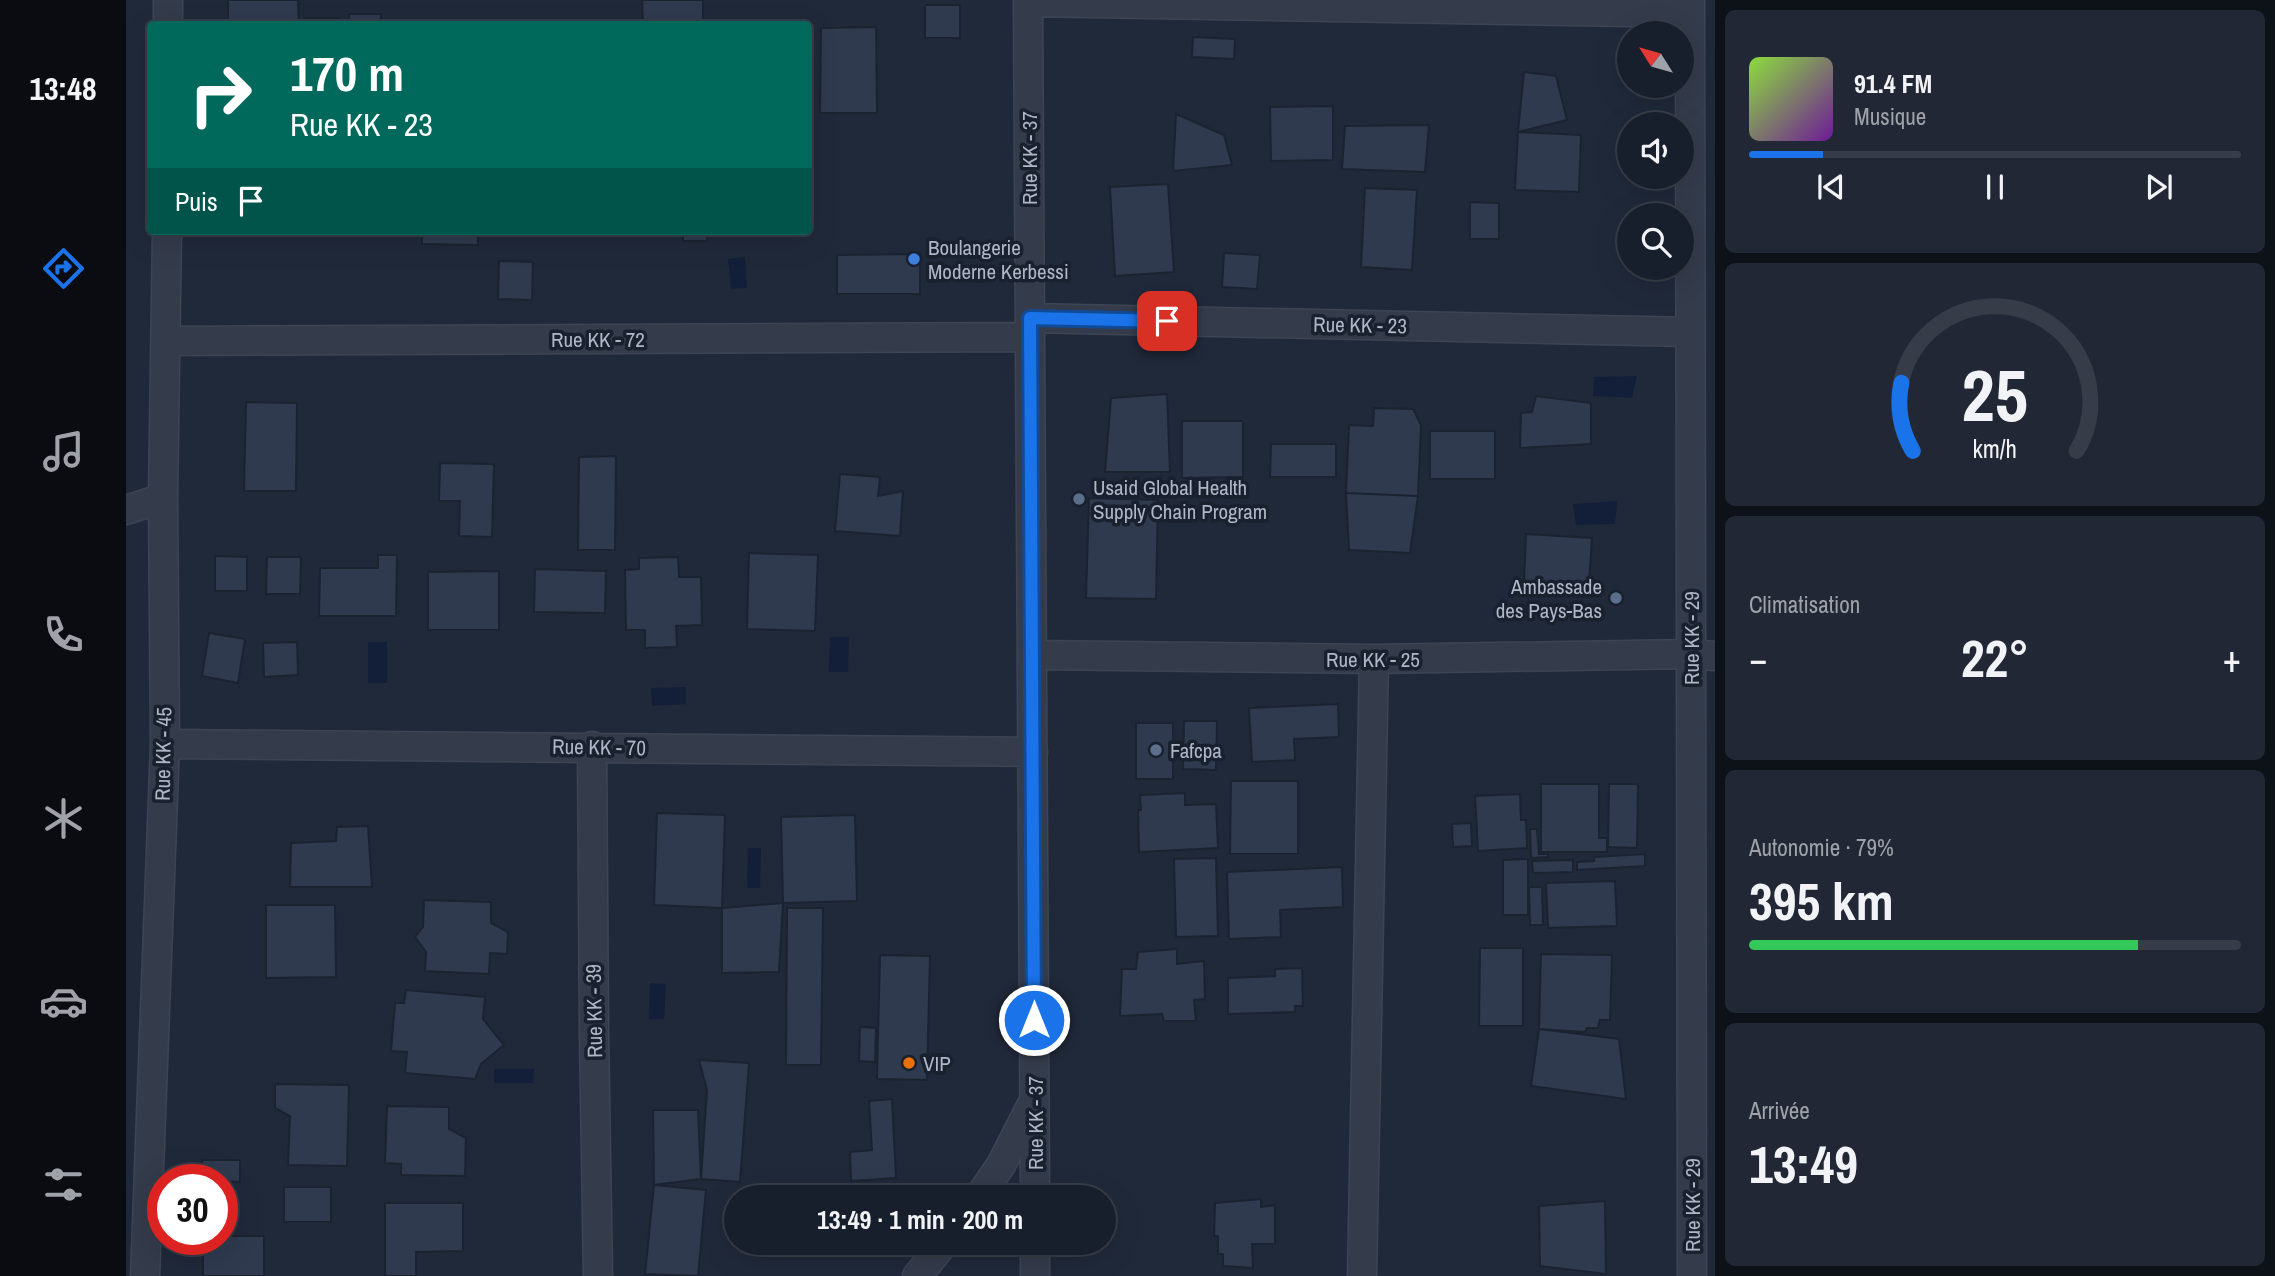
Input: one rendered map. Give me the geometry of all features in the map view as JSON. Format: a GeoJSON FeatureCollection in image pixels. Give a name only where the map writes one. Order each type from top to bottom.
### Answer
{"type":"FeatureCollection","features":[{"type":"Feature","properties":{"kind":"street"},"geometry":{"type":"LineString","coordinates":[[168,0],[168,21]]}},
{"type":"Feature","properties":{"kind":"street"},"geometry":{"type":"LineString","coordinates":[[1028,1],[1690,7]]}},
{"type":"Feature","properties":{"kind":"street","name":"Rue KK - 37"},"geometry":{"type":"LineString","coordinates":[[1028,1],[1035,1185]]}},
{"type":"Feature","properties":{"kind":"street","name":"Rue KK - 29"},"geometry":{"type":"LineString","coordinates":[[1690,7],[1703,655],[1703,961],[1692,1276]]}},
{"type":"Feature","properties":{"kind":"street","name":"Rue KK - 45"},"geometry":{"type":"LineString","coordinates":[[145,1276],[164,744],[163,498],[167,235]]}},
{"type":"Feature","properties":{"kind":"street","name":"Rue KK - 23"},"geometry":{"type":"LineString","coordinates":[[1030,328],[1698,320]]}},
{"type":"Feature","properties":{"kind":"street","name":"Rue KK - 72"},"geometry":{"type":"LineString","coordinates":[[166,341],[1030,328]]}},
{"type":"Feature","properties":{"kind":"street"},"geometry":{"type":"LineString","coordinates":[[126,510],[163,498]]}},
{"type":"Feature","properties":{"kind":"street","name":"Rue KK - 25"},"geometry":{"type":"LineString","coordinates":[[1032,655],[1374,659],[1703,655]]}},
{"type":"Feature","properties":{"kind":"street"},"geometry":{"type":"LineString","coordinates":[[1362,1276],[1374,659]]}},
{"type":"Feature","properties":{"kind":"street","name":"Rue KK - 70"},"geometry":{"type":"LineString","coordinates":[[164,744],[1032,752]]}},
{"type":"Feature","properties":{"kind":"street","name":"Rue KK - 39"},"geometry":{"type":"LineString","coordinates":[[592,746],[598,1276]]}},
{"type":"Feature","properties":{"kind":"street"},"geometry":{"type":"LineString","coordinates":[[987,1185],[1001,1165],[1034,1101]]}},
{"type":"Feature","properties":{"kind":"street"},"geometry":{"type":"LineString","coordinates":[[917,1276],[934,1255]]}},
{"type":"Feature","properties":{"kind":"street"},"geometry":{"type":"LineString","coordinates":[[1035,1255],[1035,1276]]}},
{"type":"Feature","properties":{"kind":"water"},"geometry":{"type":"Polygon","coordinates":[[[745,257],[747,288],[731,289],[728,259],[745,257]]]}},
{"type":"Feature","properties":{"kind":"water"},"geometry":{"type":"Polygon","coordinates":[[[1637,376],[1632,398],[1593,396],[1594,377],[1637,376]]]}},
{"type":"Feature","properties":{"kind":"water"},"geometry":{"type":"Polygon","coordinates":[[[1617,501],[1615,524],[1576,525],[1573,504],[1617,501]]]}},
{"type":"Feature","properties":{"kind":"water"},"geometry":{"type":"Polygon","coordinates":[[[830,637],[849,637],[848,672],[829,672],[830,637]]]}},
{"type":"Feature","properties":{"kind":"water"},"geometry":{"type":"Polygon","coordinates":[[[368,642],[387,642],[387,683],[368,683],[368,642]]]}},
{"type":"Feature","properties":{"kind":"water"},"geometry":{"type":"Polygon","coordinates":[[[686,687],[686,704],[652,706],[651,688],[686,687]]]}},
{"type":"Feature","properties":{"kind":"water"},"geometry":{"type":"Polygon","coordinates":[[[748,848],[761,848],[760,888],[747,888],[748,848]]]}},
{"type":"Feature","properties":{"kind":"water"},"geometry":{"type":"Polygon","coordinates":[[[650,983],[666,984],[664,1019],[649,1019],[650,983]]]}},
{"type":"Feature","properties":{"kind":"water"},"geometry":{"type":"Polygon","coordinates":[[[494,1069],[534,1069],[533,1083],[494,1083],[494,1069]]]}},
{"type":"Feature","properties":{"kind":"building"},"geometry":{"type":"Polygon","coordinates":[[[228,0],[298,0],[299,21],[228,21],[228,0]]]}},
{"type":"Feature","properties":{"kind":"building"},"geometry":{"type":"Polygon","coordinates":[[[642,0],[703,0],[703,21],[643,21],[642,0]]]}},
{"type":"Feature","properties":{"kind":"building"},"geometry":{"type":"Polygon","coordinates":[[[925,5],[960,5],[960,38],[925,38],[925,5]]]}},
{"type":"Feature","properties":{"kind":"building"},"geometry":{"type":"Polygon","coordinates":[[[349,14],[381,14],[380,21],[349,21],[349,14]]]}},
{"type":"Feature","properties":{"kind":"building"},"geometry":{"type":"Polygon","coordinates":[[[305,18],[339,18],[339,21],[304,21],[305,18]]]}},
{"type":"Feature","properties":{"kind":"building"},"geometry":{"type":"Polygon","coordinates":[[[876,27],[877,113],[820,113],[821,28],[876,27]]]}},
{"type":"Feature","properties":{"kind":"building"},"geometry":{"type":"Polygon","coordinates":[[[1193,37],[1235,39],[1234,59],[1192,57],[1193,37]]]}},
{"type":"Feature","properties":{"kind":"building"},"geometry":{"type":"Polygon","coordinates":[[[1524,72],[1556,76],[1567,120],[1518,132],[1524,72]]]}},
{"type":"Feature","properties":{"kind":"building"},"geometry":{"type":"Polygon","coordinates":[[[1333,106],[1333,160],[1271,161],[1270,107],[1333,106]]]}},
{"type":"Feature","properties":{"kind":"building"},"geometry":{"type":"Polygon","coordinates":[[[1176,114],[1224,135],[1232,165],[1173,171],[1176,114]]]}},
{"type":"Feature","properties":{"kind":"building"},"geometry":{"type":"Polygon","coordinates":[[[1429,125],[1425,172],[1342,169],[1345,126],[1429,125]]]}},
{"type":"Feature","properties":{"kind":"building"},"geometry":{"type":"Polygon","coordinates":[[[1518,132],[1581,135],[1579,192],[1515,190],[1518,132]]]}},
{"type":"Feature","properties":{"kind":"building"},"geometry":{"type":"Polygon","coordinates":[[[1168,184],[1174,272],[1115,276],[1110,187],[1168,184]]]}},
{"type":"Feature","properties":{"kind":"building"},"geometry":{"type":"Polygon","coordinates":[[[1365,188],[1417,190],[1412,270],[1361,267],[1365,188]]]}},
{"type":"Feature","properties":{"kind":"building"},"geometry":{"type":"Polygon","coordinates":[[[1470,202],[1499,203],[1499,239],[1470,239],[1470,202]]]}},
{"type":"Feature","properties":{"kind":"building"},"geometry":{"type":"Polygon","coordinates":[[[422,235],[478,235],[478,245],[422,244],[422,235]]]}},
{"type":"Feature","properties":{"kind":"building"},"geometry":{"type":"Polygon","coordinates":[[[683,235],[707,235],[707,241],[683,241],[683,235]]]}},
{"type":"Feature","properties":{"kind":"building"},"geometry":{"type":"Polygon","coordinates":[[[1224,253],[1260,255],[1257,289],[1222,287],[1224,253]]]}},
{"type":"Feature","properties":{"kind":"building"},"geometry":{"type":"Polygon","coordinates":[[[920,254],[920,294],[837,294],[837,255],[920,254]]]}},
{"type":"Feature","properties":{"kind":"building"},"geometry":{"type":"Polygon","coordinates":[[[499,261],[533,262],[532,300],[498,299],[499,261]]]}},
{"type":"Feature","properties":{"kind":"building"},"geometry":{"type":"Polygon","coordinates":[[[1167,394],[1170,472],[1105,472],[1111,398],[1167,394]]]}},
{"type":"Feature","properties":{"kind":"building"},"geometry":{"type":"Polygon","coordinates":[[[1536,396],[1591,403],[1591,444],[1520,448],[1521,413],[1532,412],[1536,396]]]}},
{"type":"Feature","properties":{"kind":"building"},"geometry":{"type":"Polygon","coordinates":[[[246,402],[297,403],[296,491],[244,491],[246,402]]]}},
{"type":"Feature","properties":{"kind":"building"},"geometry":{"type":"Polygon","coordinates":[[[1374,408],[1413,409],[1421,425],[1418,496],[1346,493],[1349,425],[1373,426],[1374,408]]]}},
{"type":"Feature","properties":{"kind":"building"},"geometry":{"type":"Polygon","coordinates":[[[1182,421],[1243,421],[1243,477],[1182,478],[1182,421]]]}},
{"type":"Feature","properties":{"kind":"building"},"geometry":{"type":"Polygon","coordinates":[[[1430,431],[1495,431],[1495,479],[1430,479],[1430,431]]]}},
{"type":"Feature","properties":{"kind":"building"},"geometry":{"type":"Polygon","coordinates":[[[1271,444],[1336,444],[1336,477],[1270,477],[1271,444]]]}},
{"type":"Feature","properties":{"kind":"building"},"geometry":{"type":"Polygon","coordinates":[[[616,456],[615,550],[578,550],[579,457],[616,456]]]}},
{"type":"Feature","properties":{"kind":"building"},"geometry":{"type":"Polygon","coordinates":[[[440,463],[494,464],[492,537],[459,536],[460,501],[439,501],[440,463]]]}},
{"type":"Feature","properties":{"kind":"building"},"geometry":{"type":"Polygon","coordinates":[[[840,474],[880,477],[878,496],[903,491],[900,536],[835,531],[840,474]]]}},
{"type":"Feature","properties":{"kind":"building"},"geometry":{"type":"Polygon","coordinates":[[[1346,493],[1418,496],[1410,553],[1349,550],[1346,493]]]}},
{"type":"Feature","properties":{"kind":"building"},"geometry":{"type":"Polygon","coordinates":[[[1089,498],[1158,500],[1156,599],[1086,598],[1089,498]]]}},
{"type":"Feature","properties":{"kind":"building"},"geometry":{"type":"Polygon","coordinates":[[[1526,534],[1592,538],[1589,582],[1524,585],[1526,534]]]}},
{"type":"Feature","properties":{"kind":"building"},"geometry":{"type":"Polygon","coordinates":[[[749,553],[818,555],[815,631],[747,629],[749,553]]]}},
{"type":"Feature","properties":{"kind":"building"},"geometry":{"type":"Polygon","coordinates":[[[378,555],[397,555],[396,616],[319,616],[320,568],[378,568],[378,555]]]}},
{"type":"Feature","properties":{"kind":"building"},"geometry":{"type":"Polygon","coordinates":[[[215,556],[247,557],[247,591],[215,591],[215,556]]]}},
{"type":"Feature","properties":{"kind":"building"},"geometry":{"type":"Polygon","coordinates":[[[267,557],[301,557],[300,594],[266,594],[267,557]]]}},
{"type":"Feature","properties":{"kind":"building"},"geometry":{"type":"Polygon","coordinates":[[[678,557],[679,577],[701,577],[702,625],[676,626],[677,647],[645,648],[645,630],[626,630],[625,570],[639,569],[639,558],[678,557]]]}},
{"type":"Feature","properties":{"kind":"building"},"geometry":{"type":"Polygon","coordinates":[[[535,569],[606,571],[605,613],[534,612],[535,569]]]}},
{"type":"Feature","properties":{"kind":"building"},"geometry":{"type":"Polygon","coordinates":[[[499,571],[499,630],[428,630],[428,572],[499,571]]]}},
{"type":"Feature","properties":{"kind":"building"},"geometry":{"type":"Polygon","coordinates":[[[209,633],[245,639],[238,683],[202,676],[209,633]]]}},
{"type":"Feature","properties":{"kind":"building"},"geometry":{"type":"Polygon","coordinates":[[[297,642],[298,675],[264,677],[263,643],[297,642]]]}},
{"type":"Feature","properties":{"kind":"building"},"geometry":{"type":"Polygon","coordinates":[[[1338,704],[1339,737],[1294,739],[1295,760],[1252,762],[1249,708],[1338,704]]]}},
{"type":"Feature","properties":{"kind":"building"},"geometry":{"type":"Polygon","coordinates":[[[1184,721],[1217,721],[1216,770],[1183,769],[1184,721]]]}},
{"type":"Feature","properties":{"kind":"building"},"geometry":{"type":"Polygon","coordinates":[[[1136,723],[1173,723],[1173,779],[1136,779],[1136,723]]]}},
{"type":"Feature","properties":{"kind":"building"},"geometry":{"type":"Polygon","coordinates":[[[1231,781],[1298,781],[1298,854],[1230,854],[1231,781]]]}},
{"type":"Feature","properties":{"kind":"building"},"geometry":{"type":"Polygon","coordinates":[[[1541,784],[1599,784],[1599,838],[1607,838],[1607,852],[1541,852],[1541,784]]]}},
{"type":"Feature","properties":{"kind":"building"},"geometry":{"type":"Polygon","coordinates":[[[1609,784],[1638,784],[1637,848],[1608,847],[1609,784]]]}},
{"type":"Feature","properties":{"kind":"building"},"geometry":{"type":"Polygon","coordinates":[[[1185,793],[1185,805],[1216,804],[1218,848],[1139,852],[1140,795],[1185,793]]]}},
{"type":"Feature","properties":{"kind":"building"},"geometry":{"type":"Polygon","coordinates":[[[1520,794],[1521,820],[1526,820],[1527,848],[1478,851],[1475,796],[1520,794]]]}},
{"type":"Feature","properties":{"kind":"building"},"geometry":{"type":"Polygon","coordinates":[[[657,813],[725,815],[722,908],[654,905],[657,813]]]}},
{"type":"Feature","properties":{"kind":"building"},"geometry":{"type":"Polygon","coordinates":[[[855,815],[857,901],[783,903],[781,817],[855,815]]]}},
{"type":"Feature","properties":{"kind":"building"},"geometry":{"type":"Polygon","coordinates":[[[1471,823],[1472,846],[1453,847],[1452,824],[1471,823]]]}},
{"type":"Feature","properties":{"kind":"building"},"geometry":{"type":"Polygon","coordinates":[[[368,826],[372,887],[290,887],[291,843],[336,841],[337,827],[368,826]]]}},
{"type":"Feature","properties":{"kind":"building"},"geometry":{"type":"Polygon","coordinates":[[[1530,829],[1537,829],[1539,854],[1548,854],[1548,857],[1531,858],[1530,829]]]}},
{"type":"Feature","properties":{"kind":"building"},"geometry":{"type":"Polygon","coordinates":[[[1645,854],[1645,866],[1577,870],[1577,862],[1594,861],[1594,857],[1645,854]]]}},
{"type":"Feature","properties":{"kind":"building"},"geometry":{"type":"Polygon","coordinates":[[[1216,858],[1218,936],[1176,937],[1174,859],[1216,858]]]}},
{"type":"Feature","properties":{"kind":"building"},"geometry":{"type":"Polygon","coordinates":[[[1528,859],[1528,915],[1503,915],[1503,860],[1528,859]]]}},
{"type":"Feature","properties":{"kind":"building"},"geometry":{"type":"Polygon","coordinates":[[[1573,860],[1573,872],[1533,873],[1532,861],[1573,860]]]}},
{"type":"Feature","properties":{"kind":"building"},"geometry":{"type":"Polygon","coordinates":[[[1342,867],[1343,907],[1280,910],[1281,937],[1229,939],[1227,872],[1342,867]]]}},
{"type":"Feature","properties":{"kind":"building"},"geometry":{"type":"Polygon","coordinates":[[[1615,881],[1617,926],[1548,928],[1546,883],[1615,881]]]}},
{"type":"Feature","properties":{"kind":"building"},"geometry":{"type":"Polygon","coordinates":[[[1529,887],[1542,887],[1543,925],[1530,925],[1529,887]]]}},
{"type":"Feature","properties":{"kind":"building"},"geometry":{"type":"Polygon","coordinates":[[[424,900],[491,902],[491,923],[508,932],[507,954],[490,953],[489,974],[425,971],[426,952],[415,937],[423,927],[424,900]]]}},
{"type":"Feature","properties":{"kind":"building"},"geometry":{"type":"Polygon","coordinates":[[[783,903],[779,972],[722,973],[722,908],[783,903]]]}},
{"type":"Feature","properties":{"kind":"building"},"geometry":{"type":"Polygon","coordinates":[[[266,905],[335,905],[336,977],[266,978],[266,905]]]}},
{"type":"Feature","properties":{"kind":"building"},"geometry":{"type":"Polygon","coordinates":[[[787,908],[823,908],[821,1065],[786,1065],[787,908]]]}},
{"type":"Feature","properties":{"kind":"building"},"geometry":{"type":"Polygon","coordinates":[[[1480,948],[1523,948],[1523,1026],[1479,1026],[1480,948]]]}},
{"type":"Feature","properties":{"kind":"building"},"geometry":{"type":"Polygon","coordinates":[[[1177,949],[1177,964],[1204,961],[1205,999],[1194,1000],[1196,1021],[1164,1021],[1162,1014],[1120,1016],[1122,969],[1136,969],[1138,952],[1177,949]]]}},
{"type":"Feature","properties":{"kind":"building"},"geometry":{"type":"Polygon","coordinates":[[[1541,954],[1612,955],[1610,1020],[1600,1020],[1598,1028],[1587,1028],[1585,1032],[1539,1029],[1541,954]]]}},
{"type":"Feature","properties":{"kind":"building"},"geometry":{"type":"Polygon","coordinates":[[[880,955],[930,956],[927,1080],[877,1079],[880,955]]]}},
{"type":"Feature","properties":{"kind":"building"},"geometry":{"type":"Polygon","coordinates":[[[1302,968],[1303,1006],[1295,1006],[1295,1012],[1228,1014],[1228,978],[1275,976],[1275,969],[1302,968]]]}},
{"type":"Feature","properties":{"kind":"building"},"geometry":{"type":"Polygon","coordinates":[[[406,990],[485,997],[483,1019],[504,1045],[481,1064],[475,1079],[405,1073],[407,1052],[391,1051],[395,1003],[404,1003],[406,990]]]}},
{"type":"Feature","properties":{"kind":"building"},"geometry":{"type":"Polygon","coordinates":[[[860,1027],[876,1028],[875,1062],[859,1061],[860,1027]]]}},
{"type":"Feature","properties":{"kind":"building"},"geometry":{"type":"Polygon","coordinates":[[[1539,1029],[1619,1039],[1626,1099],[1531,1086],[1539,1029]]]}},
{"type":"Feature","properties":{"kind":"building"},"geometry":{"type":"Polygon","coordinates":[[[699,1060],[749,1063],[740,1182],[701,1179],[707,1090],[699,1060]]]}},
{"type":"Feature","properties":{"kind":"building"},"geometry":{"type":"Polygon","coordinates":[[[275,1084],[349,1085],[347,1166],[288,1165],[290,1116],[275,1108],[275,1084]]]}},
{"type":"Feature","properties":{"kind":"building"},"geometry":{"type":"Polygon","coordinates":[[[892,1099],[896,1178],[851,1181],[850,1152],[872,1150],[869,1101],[892,1099]]]}},
{"type":"Feature","properties":{"kind":"building"},"geometry":{"type":"Polygon","coordinates":[[[387,1106],[449,1107],[449,1129],[466,1138],[465,1176],[401,1175],[401,1164],[385,1163],[387,1106]]]}},
{"type":"Feature","properties":{"kind":"building"},"geometry":{"type":"Polygon","coordinates":[[[653,1110],[698,1110],[701,1179],[654,1185],[653,1110]]]}},
{"type":"Feature","properties":{"kind":"building"},"geometry":{"type":"Polygon","coordinates":[[[202,1160],[240,1160],[240,1182],[238,1164],[202,1164],[202,1160]]]}},
{"type":"Feature","properties":{"kind":"building"},"geometry":{"type":"Polygon","coordinates":[[[654,1185],[706,1190],[698,1276],[645,1274],[654,1185]]]}},
{"type":"Feature","properties":{"kind":"building"},"geometry":{"type":"Polygon","coordinates":[[[284,1187],[331,1187],[331,1222],[284,1222],[284,1187]]]}},
{"type":"Feature","properties":{"kind":"building"},"geometry":{"type":"Polygon","coordinates":[[[1261,1199],[1261,1207],[1275,1205],[1275,1244],[1252,1244],[1253,1268],[1223,1266],[1223,1254],[1218,1254],[1218,1236],[1214,1236],[1215,1203],[1261,1199]]]}},
{"type":"Feature","properties":{"kind":"building"},"geometry":{"type":"Polygon","coordinates":[[[1605,1201],[1606,1274],[1540,1266],[1539,1206],[1605,1201]]]}},
{"type":"Feature","properties":{"kind":"building"},"geometry":{"type":"Polygon","coordinates":[[[385,1203],[463,1203],[463,1251],[416,1252],[416,1276],[385,1276],[385,1203]]]}},
{"type":"Feature","properties":{"kind":"building"},"geometry":{"type":"Polygon","coordinates":[[[238,1236],[264,1236],[264,1276],[203,1276],[203,1255],[238,1255],[238,1236]]]}},
{"type":"Feature","properties":{"kind":"place","name":"Boulangerie Moderne Kerbessi"},"geometry":{"type":"Point","coordinates":[914,259]}},
{"type":"Feature","properties":{"kind":"place","name":"Usaid Global Health Supply Chain Program"},"geometry":{"type":"Point","coordinates":[1079,499]}},
{"type":"Feature","properties":{"kind":"place","name":"Ambassade des Pays-Bas"},"geometry":{"type":"Point","coordinates":[1616,598]}},
{"type":"Feature","properties":{"kind":"place","name":"Fafcpa"},"geometry":{"type":"Point","coordinates":[1156,750]}},
{"type":"Feature","properties":{"kind":"place","name":"VIP"},"geometry":{"type":"Point","coordinates":[909,1063]}},
{"type":"Feature","properties":{"kind":"route"},"geometry":{"type":"LineString","coordinates":[[1034,1020],[1030,318],[1167,321]]}}]}
